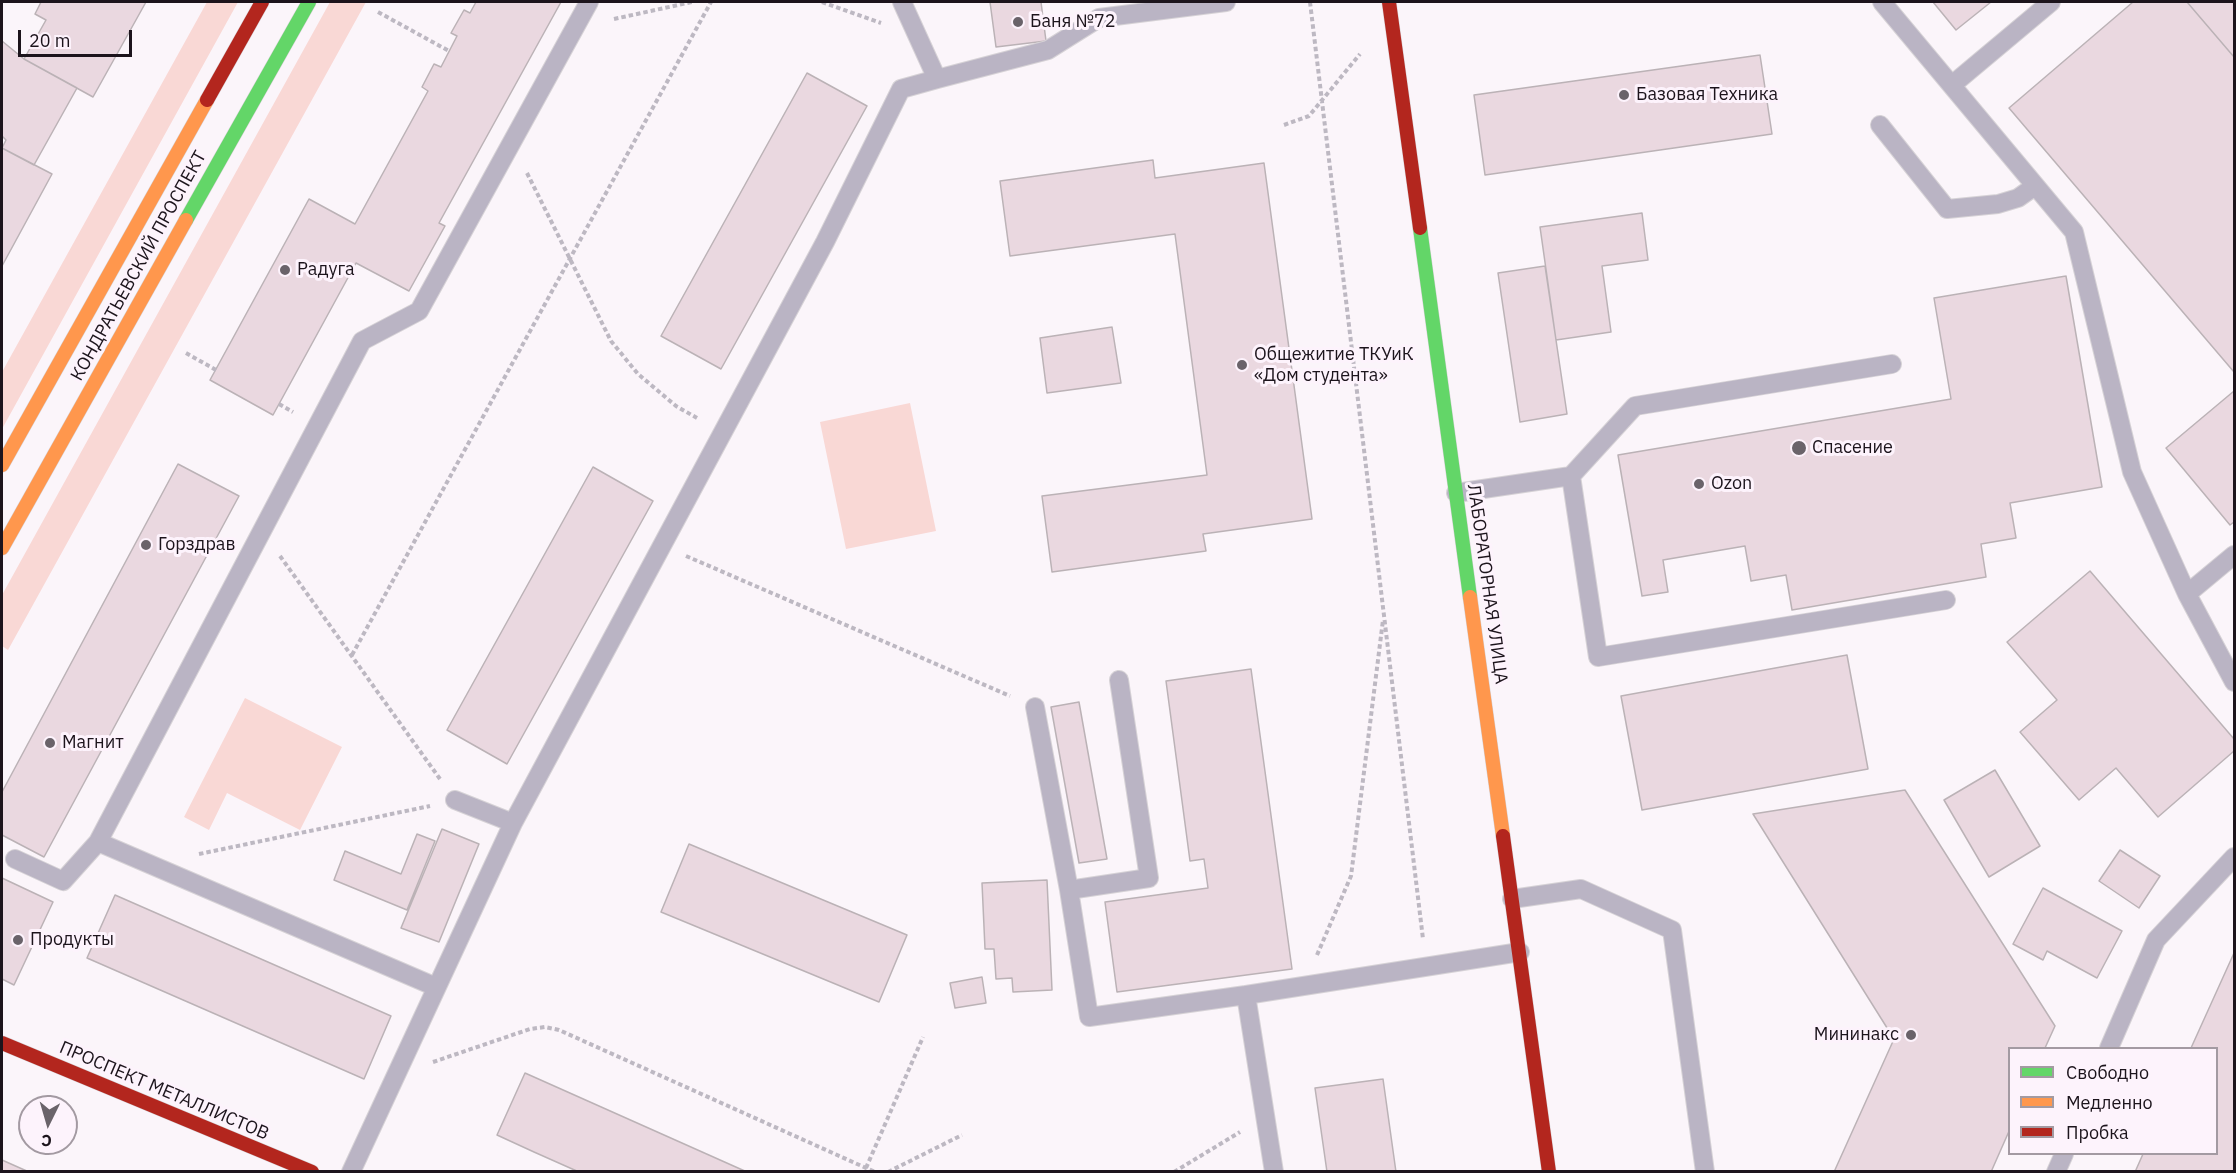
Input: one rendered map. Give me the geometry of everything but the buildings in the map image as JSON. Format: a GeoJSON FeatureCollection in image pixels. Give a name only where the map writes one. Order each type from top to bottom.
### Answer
{"type":"FeatureCollection","features":[{"type":"Feature","properties":{"kind":"street","name":"КОНДРАТЬЕВСКИЙ ПРОСПЕКТ"},"geometry":{"type":"LineString","coordinates":[[2,465],[262,2]]}},
{"type":"Feature","properties":{"kind":"street","name":"КОНДРАТЬЕВСКИЙ ПРОСПЕКТ"},"geometry":{"type":"LineString","coordinates":[[2,548],[309,2]]}},
{"type":"Feature","properties":{"kind":"street","name":"ЛАБОРАТОРНАЯ УЛИЦА"},"geometry":{"type":"LineString","coordinates":[[1389,2],[1549,1172]]}},
{"type":"Feature","properties":{"kind":"street","name":"ПРОСПЕКТ МЕТАЛЛИСТОВ"},"geometry":{"type":"LineString","coordinates":[[2,1043],[304,1170]]}},
{"type":"Feature","properties":{"kind":"lane"},"geometry":{"type":"LineString","coordinates":[[15,859],[63,881],[98,842],[362,341],[419,311],[589,2]]}},
{"type":"Feature","properties":{"kind":"lane"},"geometry":{"type":"LineString","coordinates":[[902,2],[937,79]]}},
{"type":"Feature","properties":{"kind":"lane"},"geometry":{"type":"LineString","coordinates":[[351,1172],[513,823],[825,242],[901,89],[1048,50],[1099,18],[1226,2]]}},
{"type":"Feature","properties":{"kind":"lane"},"geometry":{"type":"LineString","coordinates":[[1882,2],[2074,232],[2132,472],[2187,594],[2235,682]]}},
{"type":"Feature","properties":{"kind":"lane"},"geometry":{"type":"LineString","coordinates":[[1952,85],[2050,2]]}},
{"type":"Feature","properties":{"kind":"lane"},"geometry":{"type":"LineString","coordinates":[[1880,125],[1947,209],[1998,204],[2018,198],[2035,186]]}},
{"type":"Feature","properties":{"kind":"lane"},"geometry":{"type":"LineString","coordinates":[[1456,493],[1571,477],[1635,406],[1892,364]]}},
{"type":"Feature","properties":{"kind":"lane"},"geometry":{"type":"LineString","coordinates":[[1571,477],[1598,657],[1946,600]]}},
{"type":"Feature","properties":{"kind":"lane"},"geometry":{"type":"LineString","coordinates":[[2187,594],[2235,555]]}},
{"type":"Feature","properties":{"kind":"lane"},"geometry":{"type":"LineString","coordinates":[[1069,891],[1149,878],[1119,680]]}},
{"type":"Feature","properties":{"kind":"lane"},"geometry":{"type":"LineString","coordinates":[[1035,707],[1069,891],[1089,1017],[1520,952]]}},
{"type":"Feature","properties":{"kind":"lane"},"geometry":{"type":"LineString","coordinates":[[455,800],[513,823]]}},
{"type":"Feature","properties":{"kind":"lane"},"geometry":{"type":"LineString","coordinates":[[98,842],[436,987]]}},
{"type":"Feature","properties":{"kind":"lane"},"geometry":{"type":"LineString","coordinates":[[2109,1047],[2156,940],[2235,857]]}},
{"type":"Feature","properties":{"kind":"lane"},"geometry":{"type":"LineString","coordinates":[[1512,899],[1581,890],[1672,930],[1704,1172]]}},
{"type":"Feature","properties":{"kind":"lane"},"geometry":{"type":"LineString","coordinates":[[1246,995],[1274,1172]]}},
{"type":"Feature","properties":{"kind":"lane"},"geometry":{"type":"LineString","coordinates":[[2056,1172],[2064,1155]]}},
{"type":"Feature","properties":{"kind":"path"},"geometry":{"type":"LineString","coordinates":[[575,28],[692,2]]}},
{"type":"Feature","properties":{"kind":"path"},"geometry":{"type":"LineString","coordinates":[[352,655],[711,2]]}},
{"type":"Feature","properties":{"kind":"path"},"geometry":{"type":"LineString","coordinates":[[822,2],[918,37]]}},
{"type":"Feature","properties":{"kind":"path"},"geometry":{"type":"LineString","coordinates":[[1310,2],[1426,967]]}},
{"type":"Feature","properties":{"kind":"path"},"geometry":{"type":"LineString","coordinates":[[378,12],[449,51]]}},
{"type":"Feature","properties":{"kind":"path"},"geometry":{"type":"LineString","coordinates":[[1284,125],[1309,116],[1360,53]]}},
{"type":"Feature","properties":{"kind":"path"},"geometry":{"type":"LineString","coordinates":[[512,143],[568,260],[611,341],[638,375],[676,406],[722,433]]}},
{"type":"Feature","properties":{"kind":"path"},"geometry":{"type":"LineString","coordinates":[[186,353],[216,370]]}},
{"type":"Feature","properties":{"kind":"path"},"geometry":{"type":"LineString","coordinates":[[194,855],[455,800],[262,531]]}},
{"type":"Feature","properties":{"kind":"path"},"geometry":{"type":"LineString","coordinates":[[661,545],[1035,707]]}},
{"type":"Feature","properties":{"kind":"path"},"geometry":{"type":"LineString","coordinates":[[1304,986],[1351,876],[1383,614]]}},
{"type":"Feature","properties":{"kind":"path"},"geometry":{"type":"LineString","coordinates":[[395,1075],[530,1029],[544,1027],[559,1030],[875,1172]]}},
{"type":"Feature","properties":{"kind":"path"},"geometry":{"type":"LineString","coordinates":[[866,1168],[923,1037]]}},
{"type":"Feature","properties":{"kind":"path"},"geometry":{"type":"LineString","coordinates":[[1174,1172],[1265,1118]]}},
{"type":"Feature","properties":{"kind":"path"},"geometry":{"type":"LineString","coordinates":[[888,1172],[962,1135]]}},
{"type":"Feature","properties":{"kind":"shaded area"},"geometry":{"type":"Polygon","coordinates":[[[207,2],[238,2],[2,429],[2,372],[207,2]]]}},
{"type":"Feature","properties":{"kind":"shaded area"},"geometry":{"type":"Polygon","coordinates":[[[330,2],[366,2],[8,650],[2,646],[2,595],[330,2]]]}},
{"type":"Feature","properties":{"kind":"shaded area"},"geometry":{"type":"Polygon","coordinates":[[[910,403],[936,531],[846,549],[820,422],[910,403]]]}},
{"type":"Feature","properties":{"kind":"shaded area"},"geometry":{"type":"Polygon","coordinates":[[[245,698],[342,747],[300,830],[227,793],[209,830],[184,817],[245,698]]]}},
{"type":"Feature","properties":{"kind":"traffic: fast"},"geometry":{"type":"LineString","coordinates":[[186,220],[309,2]]}},
{"type":"Feature","properties":{"kind":"traffic: fast"},"geometry":{"type":"LineString","coordinates":[[1420,228],[1470,597]]}},
{"type":"Feature","properties":{"kind":"traffic: slow"},"geometry":{"type":"LineString","coordinates":[[2,465],[207,100]]}},
{"type":"Feature","properties":{"kind":"traffic: slow"},"geometry":{"type":"LineString","coordinates":[[2,548],[186,220]]}},
{"type":"Feature","properties":{"kind":"traffic: slow"},"geometry":{"type":"LineString","coordinates":[[1470,597],[1503,836]]}},
{"type":"Feature","properties":{"kind":"traffic: jam"},"geometry":{"type":"LineString","coordinates":[[207,100],[262,2]]}},
{"type":"Feature","properties":{"kind":"traffic: jam"},"geometry":{"type":"LineString","coordinates":[[1389,2],[1420,228]]}},
{"type":"Feature","properties":{"kind":"traffic: jam"},"geometry":{"type":"LineString","coordinates":[[1503,836],[1549,1172]]}},
{"type":"Feature","properties":{"kind":"traffic: jam"},"geometry":{"type":"LineString","coordinates":[[2,1043],[312,1172]]}},
{"type":"Feature","properties":{"kind":"place","name":"Баня №72"},"geometry":{"type":"Point","coordinates":[1018,22]}},
{"type":"Feature","properties":{"kind":"place","name":"Базовая Техника"},"geometry":{"type":"Point","coordinates":[1624,95]}},
{"type":"Feature","properties":{"kind":"place","name":"Радуга"},"geometry":{"type":"Point","coordinates":[285,270]}},
{"type":"Feature","properties":{"kind":"place","name":"Общежитие ТКУиК «Дом студента»"},"geometry":{"type":"Point","coordinates":[1242,365]}},
{"type":"Feature","properties":{"kind":"place","name":"Спасение"},"geometry":{"type":"Point","coordinates":[1799,448]}},
{"type":"Feature","properties":{"kind":"place","name":"Ozon"},"geometry":{"type":"Point","coordinates":[1699,484]}},
{"type":"Feature","properties":{"kind":"place","name":"Горздрав"},"geometry":{"type":"Point","coordinates":[146,545]}},
{"type":"Feature","properties":{"kind":"place","name":"Магнит"},"geometry":{"type":"Point","coordinates":[50,743]}},
{"type":"Feature","properties":{"kind":"place","name":"Продукты"},"geometry":{"type":"Point","coordinates":[18,940]}},
{"type":"Feature","properties":{"kind":"place","name":"Мининакс"},"geometry":{"type":"Point","coordinates":[1911,1035]}}]}
